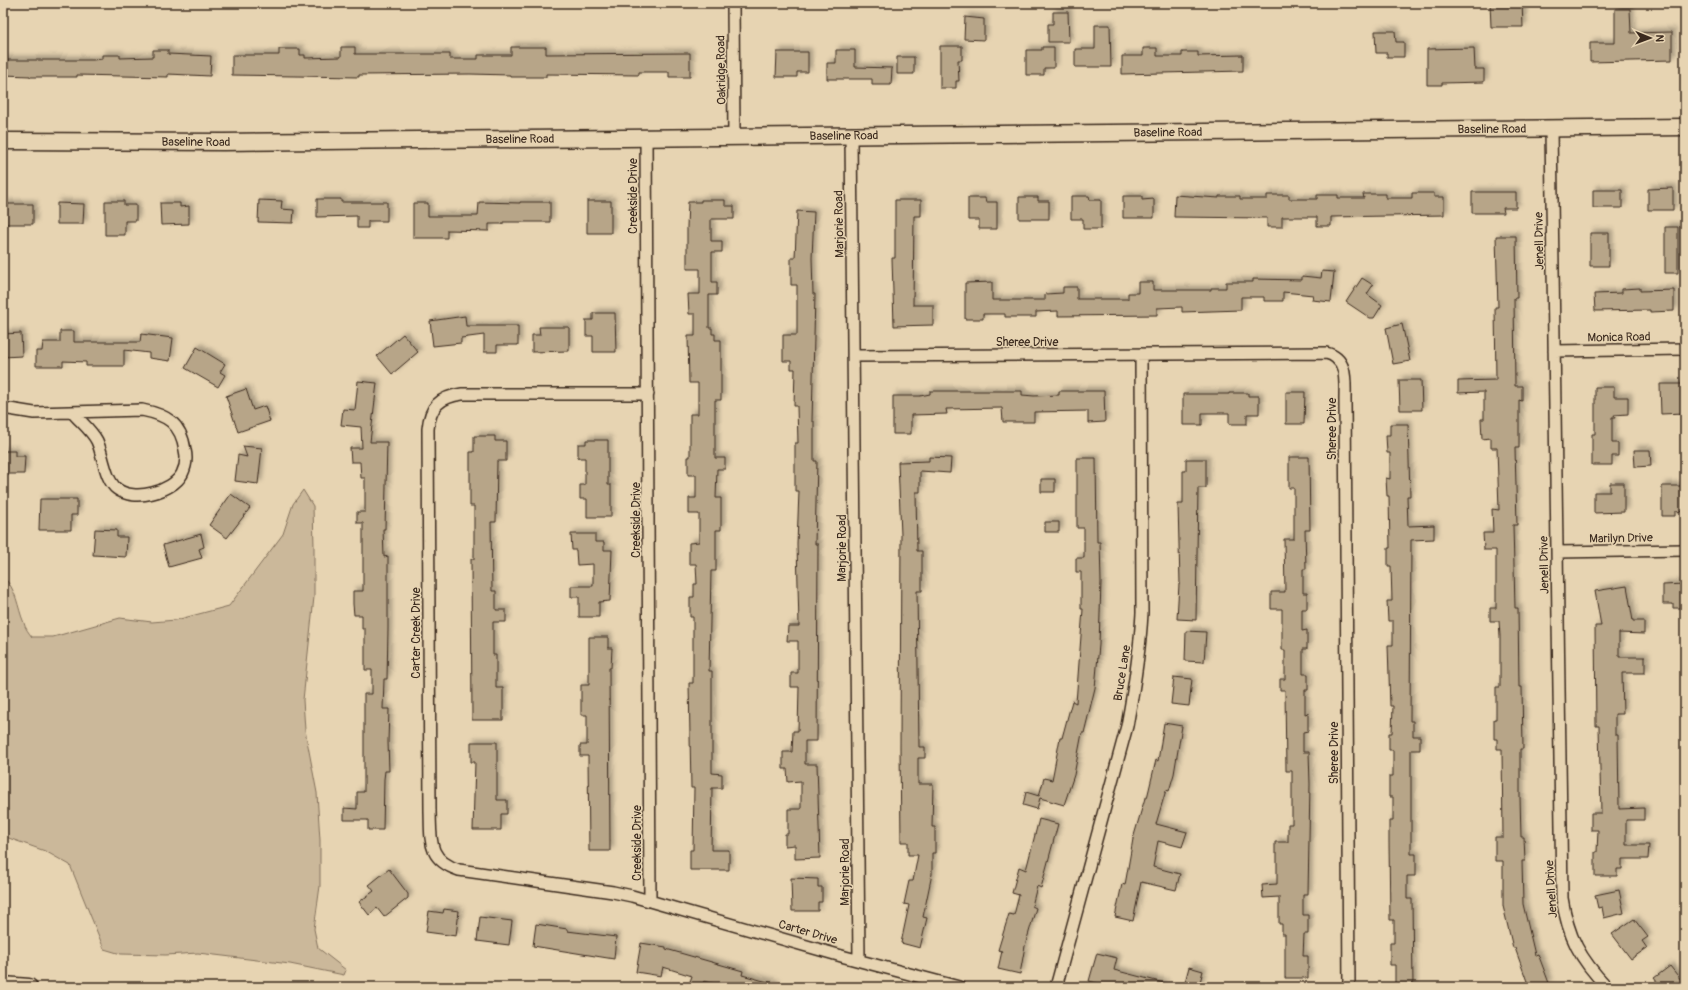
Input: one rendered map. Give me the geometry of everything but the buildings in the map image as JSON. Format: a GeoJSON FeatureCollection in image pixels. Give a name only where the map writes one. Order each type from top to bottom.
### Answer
{"type":"FeatureCollection","features":[{"type":"Feature","properties":{"kind":"street","name":"Oakridge Road"},"geometry":{"type":"LineString","coordinates":[[733,3],[734,137]]}},
{"type":"Feature","properties":{"kind":"street","name":"Baseline Road"},"geometry":{"type":"LineString","coordinates":[[3,141],[232,142],[1685,127]]}},
{"type":"Feature","properties":{"kind":"street","name":"Jenell Drive"},"geometry":{"type":"LineString","coordinates":[[1551,129],[1562,898],[1570,936],[1581,957],[1607,987]]}},
{"type":"Feature","properties":{"kind":"street","name":"Marjorie Road"},"geometry":{"type":"LineString","coordinates":[[851,136],[859,960]]}},
{"type":"Feature","properties":{"kind":"street","name":"Creekside Drive"},"geometry":{"type":"LineString","coordinates":[[646,138],[650,901]]}},
{"type":"Feature","properties":{"kind":"street","name":"Monica Road"},"geometry":{"type":"LineString","coordinates":[[1554,351],[1685,349]]}},
{"type":"Feature","properties":{"kind":"street","name":"Sheree Drive"},"geometry":{"type":"LineString","coordinates":[[853,356],[1326,353],[1336,357],[1343,367],[1345,408],[1349,987]]}},
{"type":"Feature","properties":{"kind":"street","name":"Bruce Lane"},"geometry":{"type":"LineString","coordinates":[[1056,987],[1127,726],[1140,648],[1142,613],[1140,354]]}},
{"type":"Feature","properties":{"kind":"street","name":"Carter Creek Drive"},"geometry":{"type":"LineString","coordinates":[[648,394],[454,395],[442,400],[434,408],[429,418],[428,437],[430,811],[433,849],[442,862],[459,870],[612,892],[650,901]]}},
{"type":"Feature","properties":{"kind":"street"},"geometry":{"type":"LineString","coordinates":[[3,408],[34,413],[142,410],[158,413],[172,421],[180,431],[184,442],[186,456],[186,464],[182,475],[174,483],[152,494],[125,494],[115,488],[108,474],[96,441],[73,413]]}},
{"type":"Feature","properties":{"kind":"street","name":"Marilyn Drive"},"geometry":{"type":"LineString","coordinates":[[1557,552],[1685,550]]}},
{"type":"Feature","properties":{"kind":"street","name":"Carter Drive"},"geometry":{"type":"LineString","coordinates":[[650,901],[959,987]]}},
{"type":"Feature","properties":{"kind":"street"},"geometry":{"type":"LineString","coordinates":[[3,985],[28,987]]}},
{"type":"Feature","properties":{"kind":"shaded area"},"geometry":{"type":"Polygon","coordinates":[[[303,490],[313,506],[314,597],[303,700],[305,730],[317,793],[320,840],[320,886],[314,929],[318,948],[346,970],[344,975],[290,964],[198,953],[166,955],[121,954],[104,949],[70,865],[45,851],[3,836],[3,577],[8,582],[14,593],[25,627],[32,637],[53,637],[120,618],[152,622],[176,620],[229,606],[283,534],[293,504],[303,490]]]}}]}
